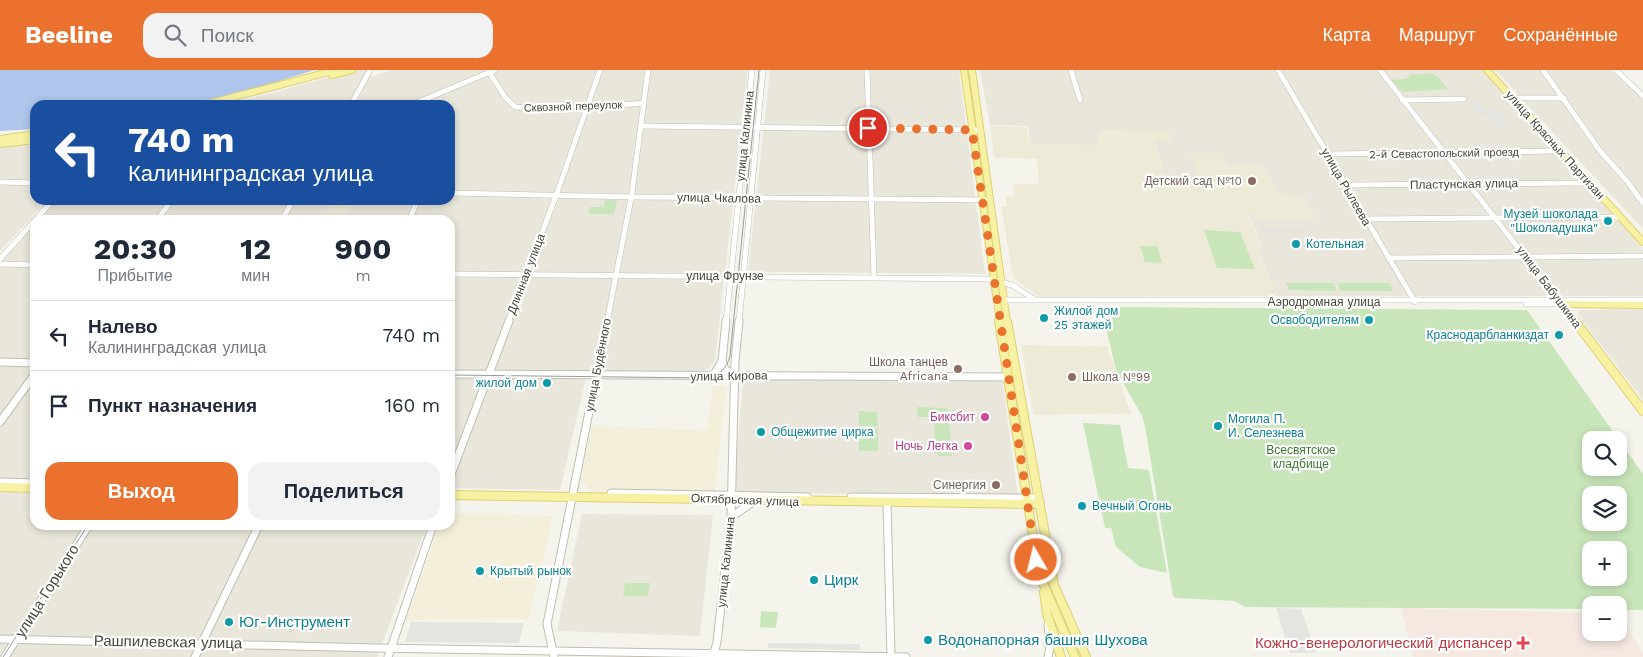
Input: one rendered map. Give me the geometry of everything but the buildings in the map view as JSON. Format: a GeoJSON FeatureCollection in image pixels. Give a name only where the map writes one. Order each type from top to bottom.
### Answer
{"type":"FeatureCollection","features":[{"type":"Feature","properties":{"kind":"main road"},"geometry":{"type":"LineString","coordinates":[[223,100],[336,70]]}},
{"type":"Feature","properties":{"kind":"main road"},"geometry":{"type":"LineString","coordinates":[[241,100],[352,70]]}},
{"type":"Feature","properties":{"kind":"main road"},"geometry":{"type":"LineString","coordinates":[[964,70],[968,100],[976,130]]}},
{"type":"Feature","properties":{"kind":"main road"},"geometry":{"type":"LineString","coordinates":[[972,70],[976,100],[976,130],[996,280],[1002,301],[1054,585],[1086,657]]}},
{"type":"Feature","properties":{"kind":"main road","name":"улица Красных Партизан"},"geometry":{"type":"LineString","coordinates":[[1487,70],[1643,242]]}},
{"type":"Feature","properties":{"kind":"main road","name":"улица Красных Партизан"},"geometry":{"type":"LineString","coordinates":[[1491,70],[1643,235]]}},
{"type":"Feature","properties":{"kind":"main road"},"geometry":{"type":"LineString","coordinates":[[968,100],[976,100]]}},
{"type":"Feature","properties":{"kind":"main road"},"geometry":{"type":"LineString","coordinates":[[0,139],[30,135]]}},
{"type":"Feature","properties":{"kind":"main road"},"geometry":{"type":"LineString","coordinates":[[0,144],[30,141]]}},
{"type":"Feature","properties":{"kind":"main road"},"geometry":{"type":"LineString","coordinates":[[1002,301],[1008,377],[1036,560],[1042,580],[1075,657]]}},
{"type":"Feature","properties":{"kind":"main road","name":"Аэродромная улица"},"geometry":{"type":"LineString","coordinates":[[1560,302],[1643,305]]}},
{"type":"Feature","properties":{"kind":"main road","name":"улица Бабушкина"},"geometry":{"type":"LineString","coordinates":[[1560,302],[1643,411]]}},
{"type":"Feature","properties":{"kind":"main road"},"geometry":{"type":"LineString","coordinates":[[0,487],[30,488]]}},
{"type":"Feature","properties":{"kind":"main road","name":"Октябрьская улица"},"geometry":{"type":"LineString","coordinates":[[455,493],[731,496],[756,500],[887,502],[1040,501]]}},
{"type":"Feature","properties":{"kind":"main road"},"geometry":{"type":"LineString","coordinates":[[1042,580],[1047,614],[1061,657]]}},
{"type":"Feature","properties":{"kind":"street"},"geometry":{"type":"LineString","coordinates":[[423,100],[495,70]]}},
{"type":"Feature","properties":{"kind":"street","name":"Длинная улица"},"geometry":{"type":"LineString","coordinates":[[455,464],[556,196],[600,70]]}},
{"type":"Feature","properties":{"kind":"street","name":"улица Будённого"},"geometry":{"type":"LineString","coordinates":[[554,654],[547,639],[546,624],[631,197],[648,70]]}},
{"type":"Feature","properties":{"kind":"street","name":"улица Калинина"},"geometry":{"type":"LineString","coordinates":[[722,361],[752,70]]}},
{"type":"Feature","properties":{"kind":"street","name":"улица Калинина"},"geometry":{"type":"LineString","coordinates":[[714,655],[731,517],[735,376],[763,70]]}},
{"type":"Feature","properties":{"kind":"street"},"geometry":{"type":"LineString","coordinates":[[867,70],[874,276]]}},
{"type":"Feature","properties":{"kind":"street"},"geometry":{"type":"LineString","coordinates":[[1071,70],[1080,100]]}},
{"type":"Feature","properties":{"kind":"street","name":"улица Рылеева"},"geometry":{"type":"LineString","coordinates":[[1278,70],[1414,301]]}},
{"type":"Feature","properties":{"kind":"street","name":"улица Бабушкина"},"geometry":{"type":"LineString","coordinates":[[1380,70],[1466,184],[1496,218],[1560,302]]}},
{"type":"Feature","properties":{"kind":"street"},"geometry":{"type":"LineString","coordinates":[[1543,70],[1600,151],[1627,181],[1643,203]]}},
{"type":"Feature","properties":{"kind":"street"},"geometry":{"type":"LineString","coordinates":[[1616,70],[1643,96]]}},
{"type":"Feature","properties":{"kind":"street"},"geometry":{"type":"LineString","coordinates":[[354,100],[368,72]]}},
{"type":"Feature","properties":{"kind":"street","name":"Сквозной переулок"},"geometry":{"type":"LineString","coordinates":[[489,72],[505,97],[514,107],[586,108],[644,103]]}},
{"type":"Feature","properties":{"kind":"street"},"geometry":{"type":"LineString","coordinates":[[1517,98],[1564,98]]}},
{"type":"Feature","properties":{"kind":"street"},"geometry":{"type":"LineString","coordinates":[[1402,100],[1464,99]]}},
{"type":"Feature","properties":{"kind":"street"},"geometry":{"type":"LineString","coordinates":[[642,126],[976,130]]}},
{"type":"Feature","properties":{"kind":"street","name":"2-й Севастопольский проезд"},"geometry":{"type":"LineString","coordinates":[[1328,154],[1561,152]]}},
{"type":"Feature","properties":{"kind":"street"},"geometry":{"type":"LineString","coordinates":[[0,182],[30,183]]}},
{"type":"Feature","properties":{"kind":"street","name":"Пластунская улица"},"geometry":{"type":"LineString","coordinates":[[1346,185],[1582,183]]}},
{"type":"Feature","properties":{"kind":"street","name":"улица Чкалова"},"geometry":{"type":"LineString","coordinates":[[455,193],[750,199],[985,200]]}},
{"type":"Feature","properties":{"kind":"street"},"geometry":{"type":"LineString","coordinates":[[40,215],[49,205]]}},
{"type":"Feature","properties":{"kind":"street"},"geometry":{"type":"LineString","coordinates":[[1365,219],[1620,217]]}},
{"type":"Feature","properties":{"kind":"street"},"geometry":{"type":"LineString","coordinates":[[0,259],[30,226]]}},
{"type":"Feature","properties":{"kind":"street"},"geometry":{"type":"LineString","coordinates":[[1388,258],[1643,256]]}},
{"type":"Feature","properties":{"kind":"street"},"geometry":{"type":"LineString","coordinates":[[0,264],[30,265]]}},
{"type":"Feature","properties":{"kind":"street","name":"улица Фрунзе"},"geometry":{"type":"LineString","coordinates":[[455,274],[874,276],[996,280]]}},
{"type":"Feature","properties":{"kind":"street"},"geometry":{"type":"LineString","coordinates":[[996,280],[1012,285],[1035,300]]}},
{"type":"Feature","properties":{"kind":"street","name":"Аэродромная улица"},"geometry":{"type":"LineString","coordinates":[[1002,301],[1560,302],[1643,300]]}},
{"type":"Feature","properties":{"kind":"street","name":"Аэродромная улица"},"geometry":{"type":"LineString","coordinates":[[1002,301],[1414,301]]}},
{"type":"Feature","properties":{"kind":"street"},"geometry":{"type":"LineString","coordinates":[[722,361],[725,369],[735,376]]}},
{"type":"Feature","properties":{"kind":"street"},"geometry":{"type":"LineString","coordinates":[[705,377],[714,374],[722,361]]}},
{"type":"Feature","properties":{"kind":"street"},"geometry":{"type":"LineString","coordinates":[[0,362],[30,363]]}},
{"type":"Feature","properties":{"kind":"street","name":"улица Кирова"},"geometry":{"type":"LineString","coordinates":[[455,374],[705,377],[1008,377]]}},
{"type":"Feature","properties":{"kind":"street"},"geometry":{"type":"LineString","coordinates":[[0,422],[30,381]]}},
{"type":"Feature","properties":{"kind":"street"},"geometry":{"type":"LineString","coordinates":[[0,482],[30,483]]}},
{"type":"Feature","properties":{"kind":"street","name":"Октябрьская улица"},"geometry":{"type":"LineString","coordinates":[[731,496],[1027,501]]}},
{"type":"Feature","properties":{"kind":"street"},"geometry":{"type":"LineString","coordinates":[[731,517],[756,500]]}},
{"type":"Feature","properties":{"kind":"street"},"geometry":{"type":"LineString","coordinates":[[887,502],[891,657]]}},
{"type":"Feature","properties":{"kind":"street","name":"улица Горького"},"geometry":{"type":"LineString","coordinates":[[5,657],[86,530]]}},
{"type":"Feature","properties":{"kind":"street"},"geometry":{"type":"LineString","coordinates":[[195,657],[257,530]]}},
{"type":"Feature","properties":{"kind":"street"},"geometry":{"type":"LineString","coordinates":[[389,653],[431,530]]}},
{"type":"Feature","properties":{"kind":"street"},"geometry":{"type":"LineString","coordinates":[[1047,614],[1050,648],[1048,657]]}},
{"type":"Feature","properties":{"kind":"street","name":"Рашпилевская улица"},"geometry":{"type":"LineString","coordinates":[[0,639],[203,642],[389,653],[906,657]]}},
{"type":"Feature","properties":{"kind":"shaded area"},"geometry":{"type":"Polygon","coordinates":[[[356,70],[372,70],[371,77],[391,70],[748,70],[715,360],[710,368],[699,373],[587,373],[560,490],[455,488],[455,215],[40,215],[50,205],[455,205],[455,100],[245,100],[356,70]]]}},
{"type":"Feature","properties":{"kind":"shaded area"},"geometry":{"type":"Polygon","coordinates":[[[770,70],[959,70],[985,274],[748,272],[770,70]]]}},
{"type":"Feature","properties":{"kind":"shaded area"},"geometry":{"type":"Polygon","coordinates":[[[980,70],[1486,70],[1635,238],[1643,250],[1643,296],[1278,296],[1256,247],[1263,247],[1220,153],[1201,183],[1168,183],[1154,140],[1128,131],[1101,130],[1099,146],[1031,145],[1028,126],[990,125],[980,70]]]}},
{"type":"Feature","properties":{"kind":"shaded area"},"geometry":{"type":"Polygon","coordinates":[[[1495,70],[1610,70],[1643,100],[1643,229],[1495,70]]]}},
{"type":"Feature","properties":{"kind":"shaded area"},"geometry":{"type":"Polygon","coordinates":[[[1470,102],[1478,102],[1485,110],[1499,110],[1510,126],[1497,126],[1489,115],[1481,115],[1470,102]]]}},
{"type":"Feature","properties":{"kind":"shaded area"},"geometry":{"type":"Polygon","coordinates":[[[990,126],[1026,127],[1032,145],[1099,146],[1097,134],[1101,130],[1168,131],[1172,140],[1154,140],[1168,182],[1201,183],[1190,153],[1220,153],[1226,167],[1264,165],[1278,194],[1304,195],[1316,218],[1255,218],[1253,214],[1247,214],[1263,248],[1256,248],[1278,296],[1039,297],[1013,278],[1001,206],[1007,206],[1005,197],[1013,196],[1015,193],[1013,184],[1039,184],[1037,159],[994,158],[990,126]]]}},
{"type":"Feature","properties":{"kind":"shaded area"},"geometry":{"type":"Polygon","coordinates":[[[30,142],[30,181],[0,180],[0,145],[30,142]]]}},
{"type":"Feature","properties":{"kind":"shaded area"},"geometry":{"type":"Polygon","coordinates":[[[0,183],[30,183],[30,205],[42,205],[33,215],[30,215],[30,218],[0,251],[0,183]]]}},
{"type":"Feature","properties":{"kind":"shaded area"},"geometry":{"type":"Polygon","coordinates":[[[331,205],[351,205],[345,215],[325,215],[331,205]]]}},
{"type":"Feature","properties":{"kind":"shaded area"},"geometry":{"type":"Polygon","coordinates":[[[1257,226],[1317,227],[1318,229],[1311,229],[1312,232],[1260,232],[1257,226]]]}},
{"type":"Feature","properties":{"kind":"shaded area"},"geometry":{"type":"Polygon","coordinates":[[[30,227],[30,530],[425,530],[377,657],[0,657],[0,260],[30,227]]]}},
{"type":"Feature","properties":{"kind":"shaded area"},"geometry":{"type":"Polygon","coordinates":[[[1643,309],[1643,400],[1578,315],[1579,310],[1643,309]]]}},
{"type":"Feature","properties":{"kind":"shaded area","name":"Школа №99"},"geometry":{"type":"Polygon","coordinates":[[[1021,345],[1107,346],[1131,414],[1033,415],[1021,345]]]}},
{"type":"Feature","properties":{"kind":"shaded area"},"geometry":{"type":"Polygon","coordinates":[[[750,377],[1002,379],[1018,497],[738,492],[734,486],[743,382],[750,377]]]}},
{"type":"Feature","properties":{"kind":"shaded area"},"geometry":{"type":"Polygon","coordinates":[[[713,386],[726,386],[715,492],[591,491],[581,481],[591,426],[707,430],[713,386]]]}},
{"type":"Feature","properties":{"kind":"shaded area"},"geometry":{"type":"Polygon","coordinates":[[[455,513],[553,516],[529,619],[406,620],[438,530],[455,530],[455,513]]]}},
{"type":"Feature","properties":{"kind":"shaded area"},"geometry":{"type":"Polygon","coordinates":[[[582,514],[713,515],[700,636],[557,631],[582,514]]]}},
{"type":"Feature","properties":{"kind":"shaded area"},"geometry":{"type":"Polygon","coordinates":[[[1276,608],[1301,609],[1316,653],[1290,653],[1276,608]]]}},
{"type":"Feature","properties":{"kind":"shaded area","name":"Кожно-венерологический диспансер"},"geometry":{"type":"Polygon","coordinates":[[[1401,608],[1582,613],[1582,641],[1627,641],[1627,626],[1643,654],[1643,657],[1413,657],[1401,608]]]}},
{"type":"Feature","properties":{"kind":"shaded area"},"geometry":{"type":"Polygon","coordinates":[[[411,622],[524,623],[519,643],[405,642],[411,622]]]}},
{"type":"Feature","properties":{"kind":"shaded area"},"geometry":{"type":"Polygon","coordinates":[[[768,643],[860,644],[860,650],[768,648],[768,643]]]}},
{"type":"Feature","properties":{"kind":"green space"},"geometry":{"type":"Polygon","coordinates":[[[1431,73],[1437,76],[1448,89],[1403,92],[1391,80],[1406,79],[1409,75],[1431,73]]]}},
{"type":"Feature","properties":{"kind":"green space"},"geometry":{"type":"Polygon","coordinates":[[[605,200],[617,200],[614,214],[588,214],[590,207],[604,207],[605,200]]]}},
{"type":"Feature","properties":{"kind":"green space"},"geometry":{"type":"Polygon","coordinates":[[[1204,230],[1240,232],[1255,269],[1217,268],[1204,230]]]}},
{"type":"Feature","properties":{"kind":"green space"},"geometry":{"type":"Polygon","coordinates":[[[1140,246],[1157,246],[1162,263],[1145,262],[1140,246]]]}},
{"type":"Feature","properties":{"kind":"green space"},"geometry":{"type":"Polygon","coordinates":[[[1286,283],[1333,283],[1337,291],[1289,290],[1286,283]]]}},
{"type":"Feature","properties":{"kind":"green space"},"geometry":{"type":"Polygon","coordinates":[[[1337,283],[1389,283],[1393,291],[1341,291],[1337,283]]]}},
{"type":"Feature","properties":{"kind":"green space","name":"Всесвятское кладбище"},"geometry":{"type":"Polygon","coordinates":[[[1101,307],[1527,310],[1613,431],[1582,431],[1582,476],[1627,476],[1627,451],[1643,474],[1643,610],[1627,610],[1627,596],[1582,596],[1582,609],[1245,607],[1234,601],[1177,598],[1173,596],[1142,416],[1116,370],[1101,307]]]}},
{"type":"Feature","properties":{"kind":"green space"},"geometry":{"type":"Polygon","coordinates":[[[917,407],[948,408],[952,456],[938,456],[935,453],[934,417],[918,417],[917,407]]]}},
{"type":"Feature","properties":{"kind":"green space"},"geometry":{"type":"Polygon","coordinates":[[[859,411],[877,412],[878,426],[859,426],[859,411]]]}},
{"type":"Feature","properties":{"kind":"green space"},"geometry":{"type":"Polygon","coordinates":[[[1083,423],[1120,425],[1128,468],[1149,470],[1167,573],[1140,567],[1116,547],[1111,528],[1105,528],[1083,423]]]}},
{"type":"Feature","properties":{"kind":"green space"},"geometry":{"type":"Polygon","coordinates":[[[859,428],[878,429],[878,451],[859,451],[859,428]]]}},
{"type":"Feature","properties":{"kind":"green space"},"geometry":{"type":"Polygon","coordinates":[[[625,583],[650,583],[648,596],[623,596],[625,583]]]}},
{"type":"Feature","properties":{"kind":"green space"},"geometry":{"type":"Polygon","coordinates":[[[761,611],[778,612],[776,628],[760,627],[761,611]]]}},
{"type":"Feature","properties":{"kind":"water"},"geometry":{"type":"Polygon","coordinates":[[[0,70],[315,70],[240,93],[207,100],[30,100],[30,129],[0,131],[0,70]]]}},
{"type":"Feature","properties":{"kind":"tram line"},"geometry":{"type":"LineString","coordinates":[[455,375],[706,378],[722,371],[730,356],[759,70]]}},
{"type":"Feature","properties":{"kind":"tram line"},"geometry":{"type":"LineString","coordinates":[[3,657],[85,530]]}},
{"type":"Feature","properties":{"kind":"place","name":"Детский сад №10"},"geometry":{"type":"Point","coordinates":[1252,181]}},
{"type":"Feature","properties":{"kind":"place","name":"Музей шоколада \"Шоколадушка\""},"geometry":{"type":"Point","coordinates":[1608,221]}},
{"type":"Feature","properties":{"kind":"place","name":"Котельная"},"geometry":{"type":"Point","coordinates":[1296,244]}},
{"type":"Feature","properties":{"kind":"place","name":"Жилой дом 25 этажей"},"geometry":{"type":"Point","coordinates":[1044,318]}},
{"type":"Feature","properties":{"kind":"place","name":"Освободителям"},"geometry":{"type":"Point","coordinates":[1369,320]}},
{"type":"Feature","properties":{"kind":"place","name":"Краснодарбланкиздат"},"geometry":{"type":"Point","coordinates":[1559,335]}},
{"type":"Feature","properties":{"kind":"place","name":"Школа танцев Africana"},"geometry":{"type":"Point","coordinates":[958,369]}},
{"type":"Feature","properties":{"kind":"place","name":"Школа №99"},"geometry":{"type":"Point","coordinates":[1072,377]}},
{"type":"Feature","properties":{"kind":"place","name":"жилой дом"},"geometry":{"type":"Point","coordinates":[547,383]}},
{"type":"Feature","properties":{"kind":"place","name":"Биксбит"},"geometry":{"type":"Point","coordinates":[985,417]}},
{"type":"Feature","properties":{"kind":"place","name":"Могила П. И. Селезнева"},"geometry":{"type":"Point","coordinates":[1218,426]}},
{"type":"Feature","properties":{"kind":"place","name":"Общежитие цирка"},"geometry":{"type":"Point","coordinates":[761,432]}},
{"type":"Feature","properties":{"kind":"place","name":"Ночь Легка"},"geometry":{"type":"Point","coordinates":[968,446]}},
{"type":"Feature","properties":{"kind":"place","name":"Синергия"},"geometry":{"type":"Point","coordinates":[996,485]}},
{"type":"Feature","properties":{"kind":"place","name":"Вечный Огонь"},"geometry":{"type":"Point","coordinates":[1082,506]}},
{"type":"Feature","properties":{"kind":"place","name":"Крытый рынок"},"geometry":{"type":"Point","coordinates":[480,571]}},
{"type":"Feature","properties":{"kind":"place","name":"Цирк"},"geometry":{"type":"Point","coordinates":[814,580]}},
{"type":"Feature","properties":{"kind":"place","name":"Юг-Инструмент"},"geometry":{"type":"Point","coordinates":[229,622]}},
{"type":"Feature","properties":{"kind":"place","name":"Водонапорная башня Шухова"},"geometry":{"type":"Point","coordinates":[928,640]}},
{"type":"Feature","properties":{"kind":"place","name":"Кожно-венерологический диспансер"},"geometry":{"type":"Point","coordinates":[1523,643]}},
{"type":"Feature","properties":{"kind":"route"},"geometry":{"type":"LineString","coordinates":[[868,128],[972,130],[1036,560]]}}]}
